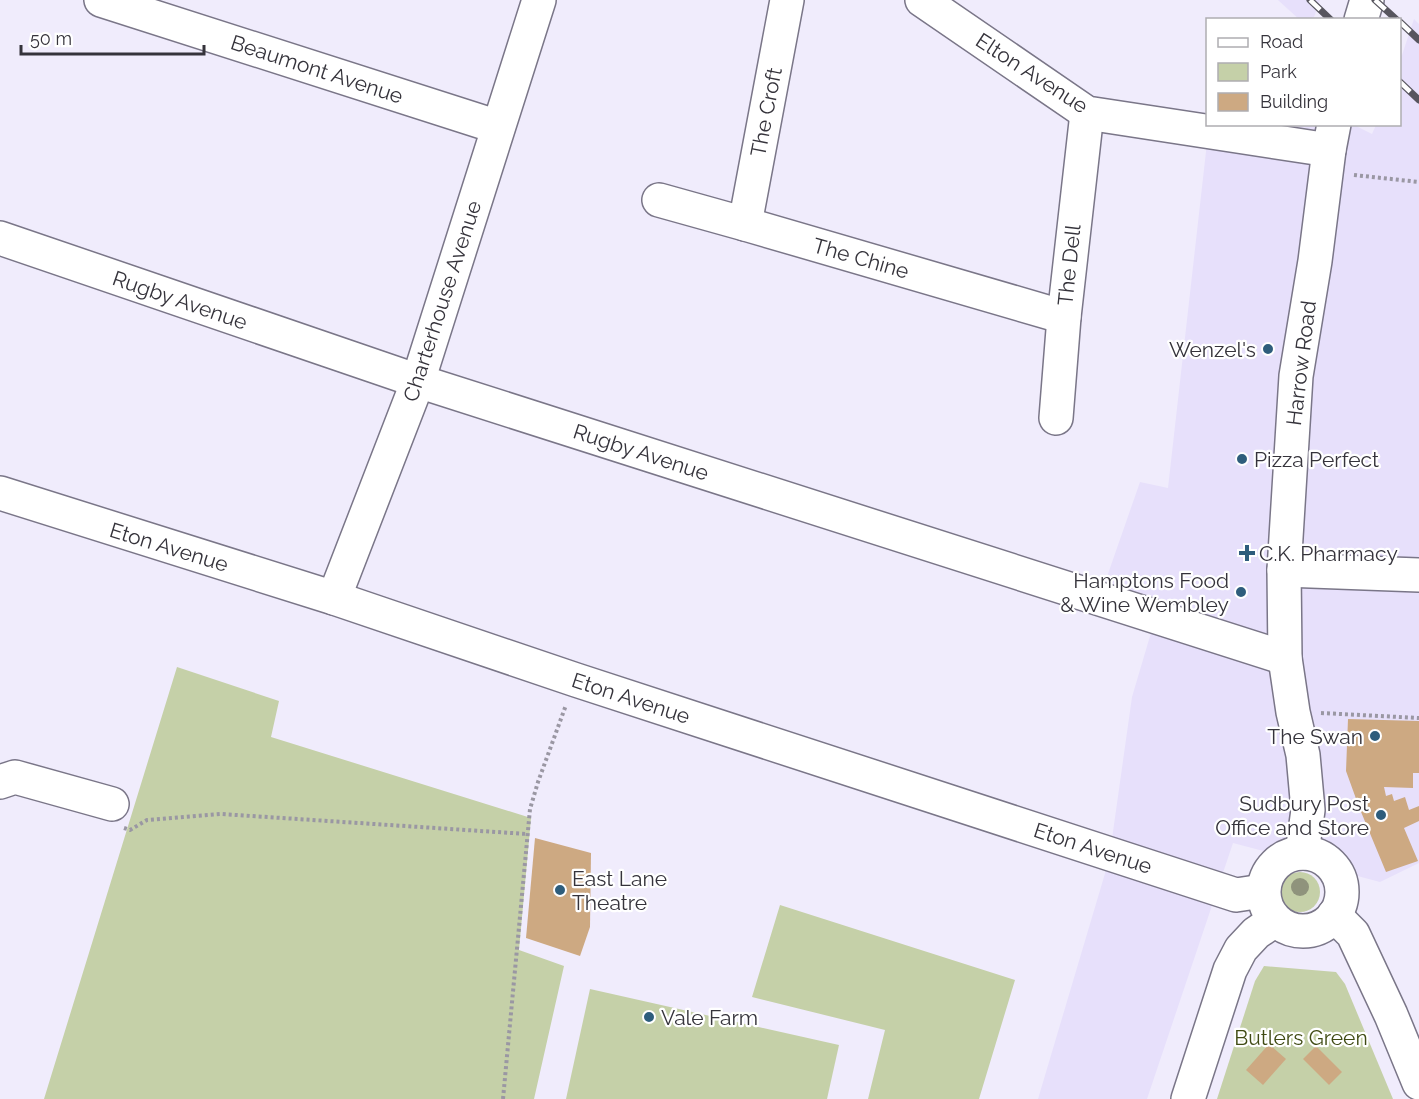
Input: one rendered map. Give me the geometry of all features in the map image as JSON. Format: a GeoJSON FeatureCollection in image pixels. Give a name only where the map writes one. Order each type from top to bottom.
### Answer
{"type":"FeatureCollection","features":[{"type":"Feature","properties":{"kind":"street","name":"Beaumont Avenue"},"geometry":{"type":"LineString","coordinates":[[101,0],[498,127]]}},
{"type":"Feature","properties":{"kind":"street","name":"Charterhouse Avenue"},"geometry":{"type":"LineString","coordinates":[[334,598],[418,381],[539,0]]}},
{"type":"Feature","properties":{"kind":"street","name":"The Croft"},"geometry":{"type":"LineString","coordinates":[[745,224],[787,0]]}},
{"type":"Feature","properties":{"kind":"street","name":"Elton Avenue"},"geometry":{"type":"LineString","coordinates":[[922,0],[1087,113],[1330,149]]}},
{"type":"Feature","properties":{"kind":"street"},"geometry":{"type":"LineString","coordinates":[[1362,18],[1367,0]]}},
{"type":"Feature","properties":{"kind":"street","name":"The Dell"},"geometry":{"type":"LineString","coordinates":[[1056,418],[1064,317],[1087,113]]}},
{"type":"Feature","properties":{"kind":"street","name":"Harrow Road"},"geometry":{"type":"LineString","coordinates":[[1302,853],[1308,810],[1303,755],[1293,712],[1285,658],[1284,570],[1296,376],[1330,149]]}},
{"type":"Feature","properties":{"kind":"street","name":"The Chine"},"geometry":{"type":"LineString","coordinates":[[658,200],[1064,317]]}},
{"type":"Feature","properties":{"kind":"street","name":"Rugby Avenue"},"geometry":{"type":"LineString","coordinates":[[0,238],[418,381],[1285,658]]}},
{"type":"Feature","properties":{"kind":"street","name":"Eton Avenue"},"geometry":{"type":"LineString","coordinates":[[0,493],[334,598],[576,680],[1269,906]]}},
{"type":"Feature","properties":{"kind":"street"},"geometry":{"type":"LineString","coordinates":[[1284,570],[1419,575]]}},
{"type":"Feature","properties":{"kind":"street"},"geometry":{"type":"LineString","coordinates":[[0,782],[15,777],[119,817]]}},
{"type":"Feature","properties":{"kind":"street"},"geometry":{"type":"LineString","coordinates":[[0,798],[0,804]]}},
{"type":"Feature","properties":{"kind":"street"},"geometry":{"type":"LineString","coordinates":[[1313,854],[1323,858],[1339,876],[1341,900],[1334,915],[1329,922],[1313,930],[1294,930],[1285,927],[1269,906],[1266,877],[1276,863],[1291,855],[1313,854]]}},
{"type":"Feature","properties":{"kind":"street"},"geometry":{"type":"LineString","coordinates":[[1188,1099],[1230,970],[1241,949],[1256,933],[1269,906]]}},
{"type":"Feature","properties":{"kind":"street"},"geometry":{"type":"LineString","coordinates":[[1334,915],[1353,934],[1391,1015],[1419,1083]]}},
{"type":"Feature","properties":{"kind":"path"},"geometry":{"type":"LineString","coordinates":[[1330,149],[1419,182]]}},
{"type":"Feature","properties":{"kind":"path"},"geometry":{"type":"LineString","coordinates":[[503,1099],[530,809],[576,680]]}},
{"type":"Feature","properties":{"kind":"path"},"geometry":{"type":"LineString","coordinates":[[1293,712],[1419,718]]}},
{"type":"Feature","properties":{"kind":"path"},"geometry":{"type":"LineString","coordinates":[[119,817],[130,830],[147,820],[221,814],[527,834]]}},
{"type":"Feature","properties":{"kind":"shaded area"},"geometry":{"type":"Polygon","coordinates":[[[1278,0],[1320,0],[1314,17],[1298,18],[1278,0]]]}},
{"type":"Feature","properties":{"kind":"shaded area"},"geometry":{"type":"Polygon","coordinates":[[[1414,19],[1419,24],[1419,863],[1380,882],[1233,843],[1147,1099],[1038,1099],[1109,860],[1132,697],[1158,609],[1102,591],[1140,482],[1168,488],[1209,126],[1356,126],[1372,134],[1376,126],[1401,126],[1401,58],[1414,19]]]}},
{"type":"Feature","properties":{"kind":"green space"},"geometry":{"type":"Polygon","coordinates":[[[177,667],[279,701],[271,737],[531,818],[519,950],[564,966],[534,1099],[44,1099],[177,667]]]}},
{"type":"Feature","properties":{"kind":"green space"},"geometry":{"type":"Polygon","coordinates":[[[1300,872],[1308,873],[1314,878],[1319,884],[1319,900],[1314,906],[1308,911],[1300,912],[1292,911],[1286,906],[1281,900],[1280,892],[1281,884],[1286,878],[1292,873],[1300,872]]]}},
{"type":"Feature","properties":{"kind":"green space"},"geometry":{"type":"Polygon","coordinates":[[[780,905],[1015,980],[979,1099],[868,1099],[885,1030],[752,997],[780,905]]]}},
{"type":"Feature","properties":{"kind":"green space","name":"Butlers Green"},"geometry":{"type":"Polygon","coordinates":[[[1264,966],[1336,972],[1345,984],[1393,1099],[1217,1099],[1255,981],[1264,966]]]}},
{"type":"Feature","properties":{"kind":"green space","name":"Vale Farm"},"geometry":{"type":"Polygon","coordinates":[[[590,989],[839,1045],[827,1099],[566,1099],[590,989]]]}},
{"type":"Feature","properties":{"kind":"building"},"geometry":{"type":"Polygon","coordinates":[[[1348,719],[1419,721],[1419,773],[1413,773],[1413,788],[1384,787],[1386,796],[1392,794],[1394,801],[1405,797],[1409,810],[1419,806],[1419,821],[1404,828],[1418,861],[1386,872],[1346,771],[1348,719]]]}},
{"type":"Feature","properties":{"kind":"building","name":"East Lane Theatre"},"geometry":{"type":"Polygon","coordinates":[[[535,838],[591,853],[590,927],[580,956],[526,938],[535,838]]]}},
{"type":"Feature","properties":{"kind":"building"},"geometry":{"type":"Polygon","coordinates":[[[1269,1044],[1286,1059],[1263,1085],[1246,1070],[1269,1044]]]}},
{"type":"Feature","properties":{"kind":"building"},"geometry":{"type":"Polygon","coordinates":[[[1316,1046],[1342,1072],[1329,1085],[1303,1059],[1316,1046]]]}},
{"type":"Feature","properties":{"kind":"railway"},"geometry":{"type":"LineString","coordinates":[[1310,0],[1329,18]]}},
{"type":"Feature","properties":{"kind":"railway"},"geometry":{"type":"LineString","coordinates":[[1375,0],[1395,18]]}},
{"type":"Feature","properties":{"kind":"railway"},"geometry":{"type":"LineString","coordinates":[[1401,23],[1419,40]]}},
{"type":"Feature","properties":{"kind":"railway"},"geometry":{"type":"LineString","coordinates":[[1401,83],[1419,100]]}},
{"type":"Feature","properties":{"kind":"place","name":"Wenzel's"},"geometry":{"type":"Point","coordinates":[1268,349]}},
{"type":"Feature","properties":{"kind":"place","name":"Pizza Perfect"},"geometry":{"type":"Point","coordinates":[1242,459]}},
{"type":"Feature","properties":{"kind":"place","name":"C.K. Pharmacy"},"geometry":{"type":"Point","coordinates":[1247,553]}},
{"type":"Feature","properties":{"kind":"place","name":"Hamptons Food & Wine Wembley"},"geometry":{"type":"Point","coordinates":[1241,592]}},
{"type":"Feature","properties":{"kind":"place","name":"The Swan"},"geometry":{"type":"Point","coordinates":[1375,736]}},
{"type":"Feature","properties":{"kind":"place","name":"Sudbury Post Office and Store"},"geometry":{"type":"Point","coordinates":[1381,815]}},
{"type":"Feature","properties":{"kind":"place","name":"East Lane Theatre"},"geometry":{"type":"Point","coordinates":[560,890]}},
{"type":"Feature","properties":{"kind":"place","name":"Vale Farm"},"geometry":{"type":"Point","coordinates":[649,1017]}}]}
